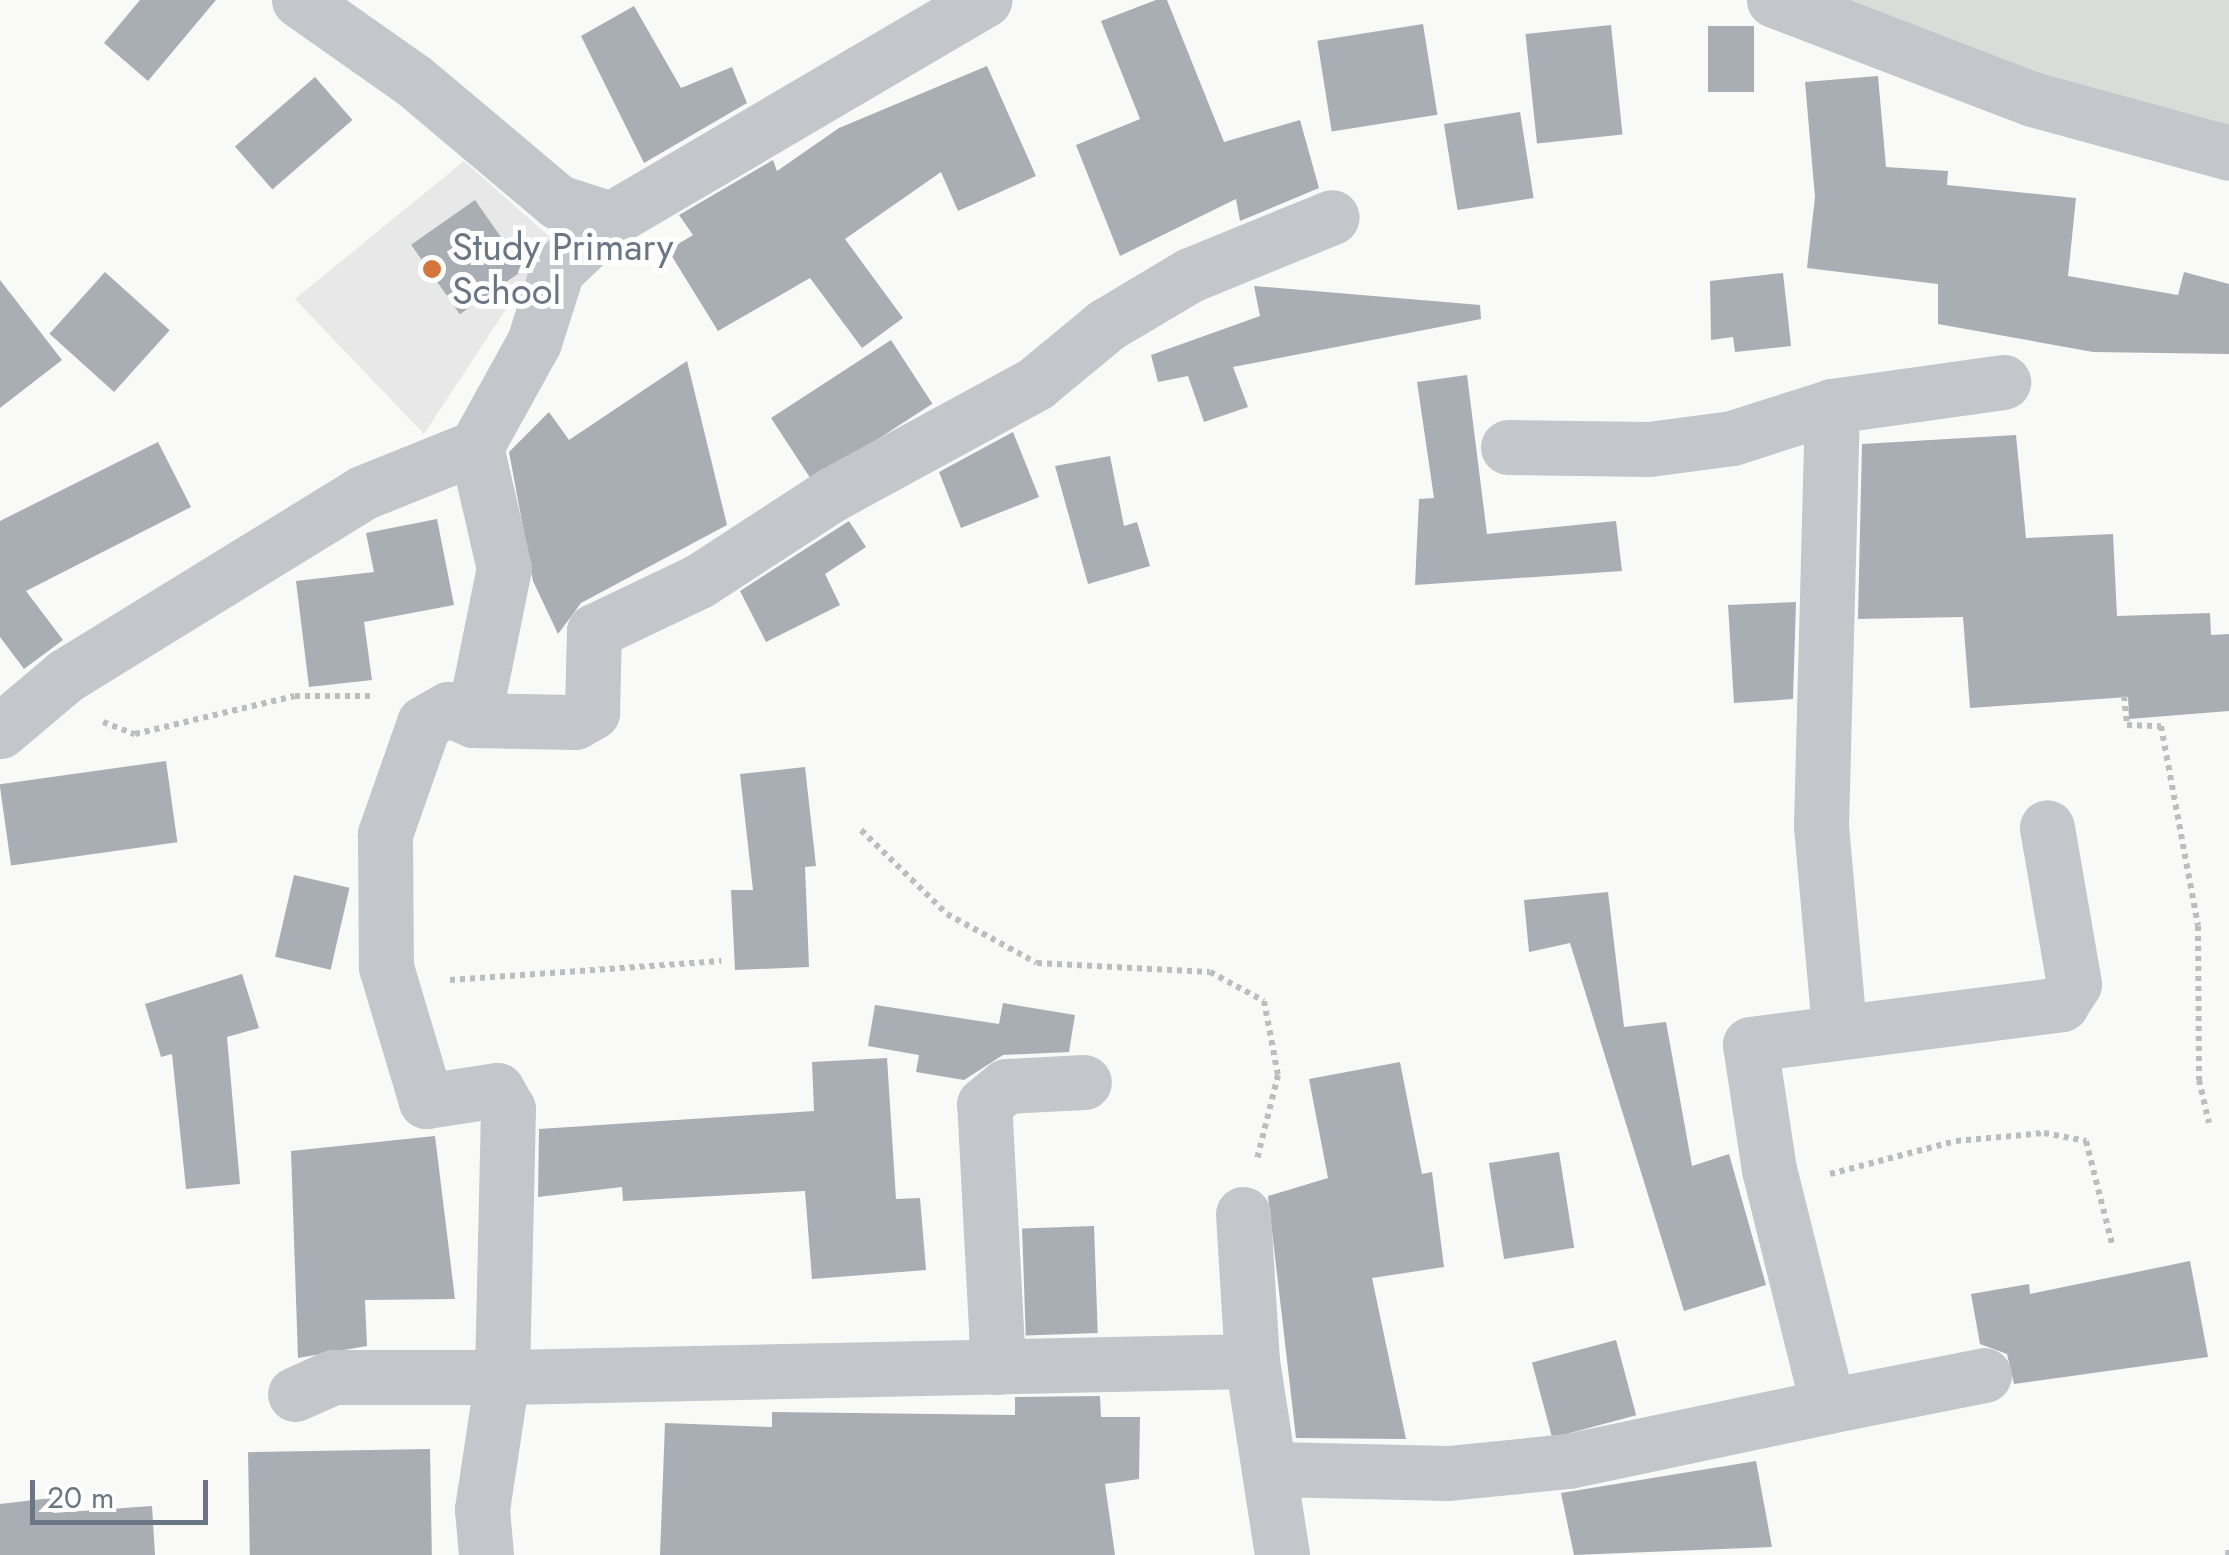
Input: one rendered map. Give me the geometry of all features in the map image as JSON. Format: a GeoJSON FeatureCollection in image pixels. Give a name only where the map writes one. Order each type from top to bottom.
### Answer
{"type":"FeatureCollection","features":[{"type":"Feature","properties":{"kind":"street"},"geometry":{"type":"LineString","coordinates":[[299,0],[413,80],[558,202],[611,219]]}},
{"type":"Feature","properties":{"kind":"street"},"geometry":{"type":"LineString","coordinates":[[0,731],[65,676],[362,493],[476,448],[534,342],[557,270],[611,219],[984,0]]}},
{"type":"Feature","properties":{"kind":"street"},"geometry":{"type":"LineString","coordinates":[[1774,0],[2032,99],[2229,153]]}},
{"type":"Feature","properties":{"kind":"street"},"geometry":{"type":"LineString","coordinates":[[454,715],[575,722],[592,712],[594,631],[699,581],[910,448],[1036,383],[1106,325],[1190,275],[1332,217]]}},
{"type":"Feature","properties":{"kind":"street"},"geometry":{"type":"LineString","coordinates":[[1508,447],[1650,449],[1732,438],[1832,406],[2003,382]]}},
{"type":"Feature","properties":{"kind":"street"},"geometry":{"type":"LineString","coordinates":[[1832,406],[1821,826],[1839,1027]]}},
{"type":"Feature","properties":{"kind":"street"},"geometry":{"type":"LineString","coordinates":[[476,448],[504,568],[454,715],[385,834],[386,967],[426,1101],[497,1090],[508,1109],[502,1377],[482,1509],[486,1555]]}},
{"type":"Feature","properties":{"kind":"street"},"geometry":{"type":"LineString","coordinates":[[1828,1406],[1768,1170],[1750,1044],[1839,1027],[2070,996],[2047,827]]}},
{"type":"Feature","properties":{"kind":"street"},"geometry":{"type":"LineString","coordinates":[[998,1367],[984,1104],[1006,1086],[1084,1082]]}},
{"type":"Feature","properties":{"kind":"street"},"geometry":{"type":"LineString","coordinates":[[1243,1214],[1252,1361],[1274,1470],[1282,1555]]}},
{"type":"Feature","properties":{"kind":"street"},"geometry":{"type":"LineString","coordinates":[[295,1394],[333,1377],[1252,1361]]}},
{"type":"Feature","properties":{"kind":"street"},"geometry":{"type":"LineString","coordinates":[[1274,1470],[1448,1473],[1568,1461],[1984,1375]]}},
{"type":"Feature","properties":{"kind":"path"},"geometry":{"type":"LineString","coordinates":[[65,676],[92,718],[136,734],[295,696],[414,696],[454,715]]}},
{"type":"Feature","properties":{"kind":"path"},"geometry":{"type":"LineString","coordinates":[[2124,696],[2127,726],[2161,726],[2198,926],[2199,1080],[2209,1123]]}},
{"type":"Feature","properties":{"kind":"path"},"geometry":{"type":"LineString","coordinates":[[861,830],[946,914],[1038,963],[1210,972],[1264,1001],[1278,1076],[1243,1214]]}},
{"type":"Feature","properties":{"kind":"path"},"geometry":{"type":"LineString","coordinates":[[386,967],[440,981],[721,961]]}},
{"type":"Feature","properties":{"kind":"path"},"geometry":{"type":"LineString","coordinates":[[1768,1170],[1841,1175],[1991,1138],[2086,1141],[2113,1248]]}},
{"type":"Feature","properties":{"kind":"path"},"geometry":{"type":"LineString","coordinates":[[2228,1555],[2229,1544]]}},
{"type":"Feature","properties":{"kind":"shaded area"},"geometry":{"type":"Polygon","coordinates":[[[1847,0],[2229,0],[2229,134],[2050,80],[1847,0]]]}},
{"type":"Feature","properties":{"kind":"shaded area","name":"Study Primary School"},"geometry":{"type":"Polygon","coordinates":[[[464,161],[552,239],[424,434],[295,299],[464,161]]]}},
{"type":"Feature","properties":{"kind":"building"},"geometry":{"type":"Polygon","coordinates":[[[140,0],[216,0],[148,81],[104,43],[140,0]]]}},
{"type":"Feature","properties":{"kind":"building"},"geometry":{"type":"Polygon","coordinates":[[[1156,0],[1167,0],[1224,142],[1300,120],[1319,188],[1240,221],[1236,199],[1120,256],[1076,145],[1140,119],[1101,21],[1156,0]]]}},
{"type":"Feature","properties":{"kind":"building"},"geometry":{"type":"Polygon","coordinates":[[[634,6],[681,88],[732,67],[747,103],[644,163],[581,36],[634,6]]]}},
{"type":"Feature","properties":{"kind":"building"},"geometry":{"type":"Polygon","coordinates":[[[1423,24],[1437,115],[1332,132],[1317,41],[1423,24]]]}},
{"type":"Feature","properties":{"kind":"building"},"geometry":{"type":"Polygon","coordinates":[[[1611,25],[1622,134],[1537,143],[1525,34],[1611,25]]]}},
{"type":"Feature","properties":{"kind":"building"},"geometry":{"type":"Polygon","coordinates":[[[1708,26],[1754,26],[1754,92],[1708,92],[1708,26]]]}},
{"type":"Feature","properties":{"kind":"building"},"geometry":{"type":"Polygon","coordinates":[[[987,66],[1036,176],[958,211],[941,172],[845,239],[903,318],[862,348],[810,278],[718,331],[668,250],[693,235],[679,215],[773,160],[777,171],[839,128],[987,66]]]}},
{"type":"Feature","properties":{"kind":"building"},"geometry":{"type":"Polygon","coordinates":[[[1878,76],[1886,167],[1948,171],[1947,185],[2076,198],[2068,276],[2178,295],[2184,272],[2229,284],[2229,354],[2093,352],[1938,324],[1938,284],[1807,268],[1815,197],[1805,82],[1878,76]]]}},
{"type":"Feature","properties":{"kind":"building"},"geometry":{"type":"Polygon","coordinates":[[[315,77],[352,120],[272,190],[235,147],[315,77]]]}},
{"type":"Feature","properties":{"kind":"building"},"geometry":{"type":"Polygon","coordinates":[[[1520,112],[1534,198],[1458,210],[1444,124],[1520,112]]]}},
{"type":"Feature","properties":{"kind":"building"},"geometry":{"type":"Polygon","coordinates":[[[475,200],[524,270],[460,314],[411,245],[475,200]]]}},
{"type":"Feature","properties":{"kind":"building"},"geometry":{"type":"Polygon","coordinates":[[[105,272],[170,330],[114,392],[49,334],[105,272]]]}},
{"type":"Feature","properties":{"kind":"building"},"geometry":{"type":"Polygon","coordinates":[[[1783,273],[1791,346],[1735,352],[1733,337],[1711,340],[1710,281],[1783,273]]]}},
{"type":"Feature","properties":{"kind":"building"},"geometry":{"type":"Polygon","coordinates":[[[0,280],[62,360],[0,408],[0,280]]]}},
{"type":"Feature","properties":{"kind":"building"},"geometry":{"type":"Polygon","coordinates":[[[1254,286],[1480,305],[1481,319],[1233,367],[1248,407],[1204,422],[1188,376],[1158,382],[1151,355],[1260,316],[1254,286]]]}},
{"type":"Feature","properties":{"kind":"building"},"geometry":{"type":"Polygon","coordinates":[[[891,340],[932,404],[812,482],[771,418],[891,340]]]}},
{"type":"Feature","properties":{"kind":"building"},"geometry":{"type":"Polygon","coordinates":[[[687,361],[727,525],[581,603],[558,634],[533,581],[509,452],[549,412],[569,440],[687,361]]]}},
{"type":"Feature","properties":{"kind":"building"},"geometry":{"type":"Polygon","coordinates":[[[1467,375],[1487,534],[1616,521],[1622,571],[1415,585],[1419,499],[1434,498],[1417,382],[1467,375]]]}},
{"type":"Feature","properties":{"kind":"building"},"geometry":{"type":"Polygon","coordinates":[[[1013,432],[1039,497],[961,528],[939,472],[1013,432]]]}},
{"type":"Feature","properties":{"kind":"building"},"geometry":{"type":"Polygon","coordinates":[[[2016,435],[2026,538],[2113,534],[2117,616],[2210,613],[2211,635],[2229,634],[2229,711],[2129,719],[2128,697],[1970,708],[1963,617],[1858,619],[1862,444],[2016,435]]]}},
{"type":"Feature","properties":{"kind":"building"},"geometry":{"type":"Polygon","coordinates":[[[158,442],[191,507],[26,591],[63,640],[24,669],[0,637],[0,521],[158,442]]]}},
{"type":"Feature","properties":{"kind":"building"},"geometry":{"type":"Polygon","coordinates":[[[1110,456],[1124,526],[1137,522],[1150,566],[1088,584],[1055,466],[1110,456]]]}},
{"type":"Feature","properties":{"kind":"building"},"geometry":{"type":"Polygon","coordinates":[[[437,519],[454,605],[364,622],[372,680],[309,687],[296,581],[374,572],[366,533],[437,519]]]}},
{"type":"Feature","properties":{"kind":"building"},"geometry":{"type":"Polygon","coordinates":[[[849,521],[866,547],[825,574],[840,605],[766,642],[740,591],[849,521]]]}},
{"type":"Feature","properties":{"kind":"building"},"geometry":{"type":"Polygon","coordinates":[[[1796,602],[1793,699],[1734,703],[1728,605],[1796,602]]]}},
{"type":"Feature","properties":{"kind":"building"},"geometry":{"type":"Polygon","coordinates":[[[166,761],[177,842],[11,866],[0,784],[166,761]]]}},
{"type":"Feature","properties":{"kind":"building"},"geometry":{"type":"Polygon","coordinates":[[[805,767],[816,866],[805,867],[809,967],[735,970],[731,890],[753,890],[740,774],[805,767]]]}},
{"type":"Feature","properties":{"kind":"building"},"geometry":{"type":"Polygon","coordinates":[[[294,875],[350,888],[331,970],[275,957],[294,875]]]}},
{"type":"Feature","properties":{"kind":"building"},"geometry":{"type":"Polygon","coordinates":[[[1608,892],[1624,1027],[1666,1022],[1692,1166],[1729,1154],[1766,1285],[1684,1311],[1570,943],[1529,952],[1524,900],[1608,892]]]}},
{"type":"Feature","properties":{"kind":"building"},"geometry":{"type":"Polygon","coordinates":[[[242,974],[259,1028],[227,1037],[240,1184],[186,1189],[172,1054],[161,1057],[145,1004],[242,974]]]}},
{"type":"Feature","properties":{"kind":"building"},"geometry":{"type":"Polygon","coordinates":[[[1003,1003],[1075,1015],[1069,1052],[1003,1055],[964,1080],[916,1072],[919,1055],[868,1046],[875,1005],[999,1024],[1003,1003]]]}},
{"type":"Feature","properties":{"kind":"building"},"geometry":{"type":"Polygon","coordinates":[[[887,1058],[896,1199],[920,1198],[926,1270],[812,1279],[805,1191],[623,1201],[622,1187],[538,1197],[539,1129],[814,1111],[812,1062],[887,1058]]]}},
{"type":"Feature","properties":{"kind":"building"},"geometry":{"type":"Polygon","coordinates":[[[1400,1062],[1422,1174],[1432,1172],[1444,1267],[1372,1278],[1406,1439],[1296,1438],[1268,1196],[1328,1178],[1309,1079],[1400,1062]]]}},
{"type":"Feature","properties":{"kind":"building"},"geometry":{"type":"Polygon","coordinates":[[[435,1136],[455,1299],[365,1300],[367,1346],[298,1358],[291,1151],[435,1136]]]}},
{"type":"Feature","properties":{"kind":"building"},"geometry":{"type":"Polygon","coordinates":[[[1559,1152],[1574,1248],[1504,1259],[1489,1163],[1559,1152]]]}},
{"type":"Feature","properties":{"kind":"building"},"geometry":{"type":"Polygon","coordinates":[[[1094,1226],[1098,1333],[1026,1335],[1022,1229],[1094,1226]]]}},
{"type":"Feature","properties":{"kind":"building"},"geometry":{"type":"Polygon","coordinates":[[[2190,1261],[2208,1357],[2014,1384],[2007,1354],[1980,1344],[1971,1294],[2029,1284],[2030,1294],[2190,1261]]]}},
{"type":"Feature","properties":{"kind":"building"},"geometry":{"type":"Polygon","coordinates":[[[1616,1340],[1636,1415],[1552,1438],[1532,1363],[1616,1340]]]}},
{"type":"Feature","properties":{"kind":"building"},"geometry":{"type":"Polygon","coordinates":[[[1100,1396],[1101,1417],[1140,1417],[1139,1479],[1105,1484],[1115,1555],[660,1555],[665,1423],[772,1427],[772,1412],[1015,1415],[1015,1397],[1100,1396]]]}},
{"type":"Feature","properties":{"kind":"building"},"geometry":{"type":"Polygon","coordinates":[[[430,1449],[432,1555],[250,1555],[248,1452],[430,1449]]]}},
{"type":"Feature","properties":{"kind":"building"},"geometry":{"type":"Polygon","coordinates":[[[1756,1461],[1772,1547],[1574,1555],[1561,1493],[1756,1461]]]}},
{"type":"Feature","properties":{"kind":"building"},"geometry":{"type":"Polygon","coordinates":[[[51,1498],[53,1513],[152,1506],[155,1555],[0,1555],[0,1504],[51,1498]]]}},
{"type":"Feature","properties":{"kind":"place","name":"Study Primary School"},"geometry":{"type":"Point","coordinates":[432,269]}}]}
